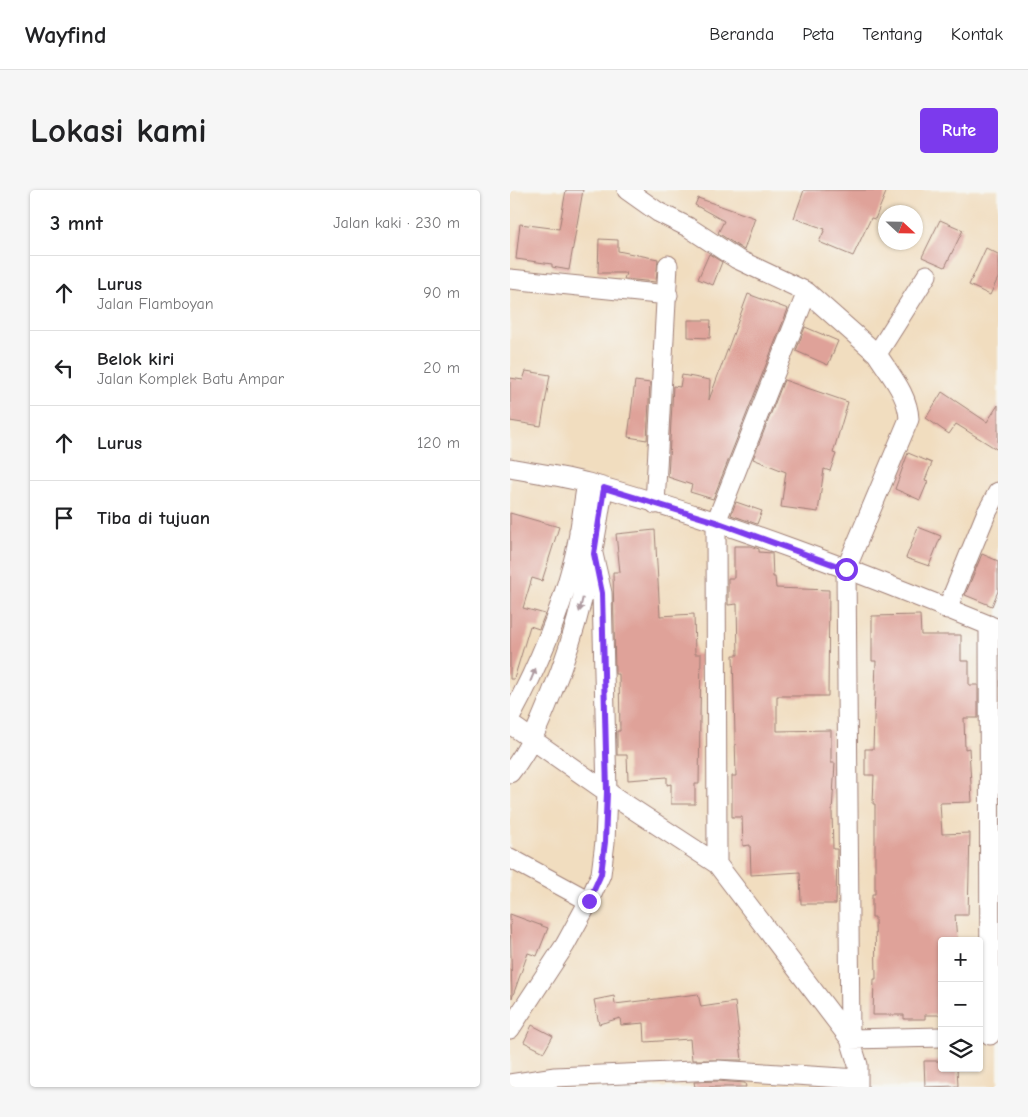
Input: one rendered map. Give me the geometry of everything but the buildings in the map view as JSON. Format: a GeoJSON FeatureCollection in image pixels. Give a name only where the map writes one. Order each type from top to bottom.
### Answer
{"type":"FeatureCollection","features":[{"type":"Feature","properties":{"kind":"street"},"geometry":{"type":"LineString","coordinates":[[510,1084],[572,1076],[717,1070],[858,1083],[858,1065],[850,1039],[846,569],[909,419],[909,408],[904,395],[877,354],[807,292],[737,259],[688,228],[658,212],[627,190]]}},
{"type":"Feature","properties":{"kind":"street"},"geometry":{"type":"LineString","coordinates":[[654,504],[668,295],[668,265]]}},
{"type":"Feature","properties":{"kind":"street"},"geometry":{"type":"LineString","coordinates":[[877,354],[927,275]]}},
{"type":"Feature","properties":{"kind":"street"},"geometry":{"type":"LineString","coordinates":[[510,279],[668,295]]}},
{"type":"Feature","properties":{"kind":"street"},"geometry":{"type":"LineString","coordinates":[[717,864],[716,522],[807,292]]}},
{"type":"Feature","properties":{"kind":"street"},"geometry":{"type":"LineString","coordinates":[[510,468],[595,486],[716,522],[846,569],[993,627],[989,1035]]}},
{"type":"Feature","properties":{"kind":"street"},"geometry":{"type":"LineString","coordinates":[[510,718],[530,682],[560,606],[573,564],[579,531],[595,486]]}},
{"type":"Feature","properties":{"kind":"street"},"geometry":{"type":"LineString","coordinates":[[510,1029],[564,946],[589,901],[601,874],[605,842],[607,792],[602,593],[594,554],[595,486]]}},
{"type":"Feature","properties":{"kind":"street"},"geometry":{"type":"LineString","coordinates":[[947,609],[986,514],[998,492]]}},
{"type":"Feature","properties":{"kind":"street"},"geometry":{"type":"LineString","coordinates":[[510,773],[532,740],[565,662],[594,554],[579,531]]}},
{"type":"Feature","properties":{"kind":"street"},"geometry":{"type":"LineString","coordinates":[[510,724],[607,792],[717,864],[850,1039]]}},
{"type":"Feature","properties":{"kind":"street"},"geometry":{"type":"LineString","coordinates":[[510,858],[589,901]]}},
{"type":"Feature","properties":{"kind":"street"},"geometry":{"type":"LineString","coordinates":[[850,1039],[938,1037]]}},
{"type":"Feature","properties":{"kind":"route"},"geometry":{"type":"LineString","coordinates":[[589,901],[601,874],[605,842],[607,792],[602,593],[594,554],[604,488],[716,522],[846,569]]}}]}
